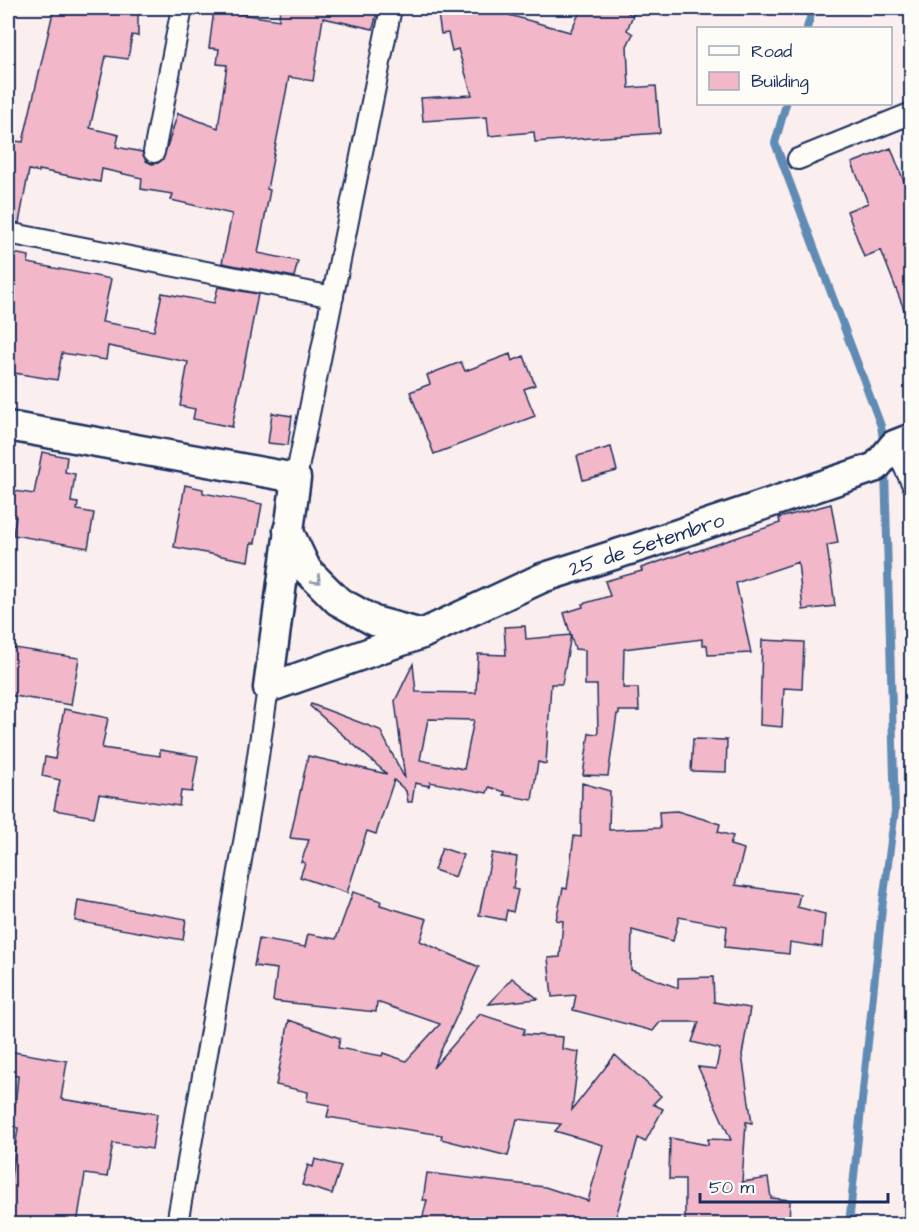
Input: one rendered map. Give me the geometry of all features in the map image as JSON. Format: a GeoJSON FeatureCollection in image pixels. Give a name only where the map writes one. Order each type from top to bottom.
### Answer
{"type":"FeatureCollection","features":[{"type":"Feature","properties":{"kind":"street"},"geometry":{"type":"LineString","coordinates":[[154,152],[182,8]]}},
{"type":"Feature","properties":{"kind":"street"},"geometry":{"type":"LineString","coordinates":[[177,1224],[252,797],[296,478],[391,8]]}},
{"type":"Feature","properties":{"kind":"street"},"geometry":{"type":"LineString","coordinates":[[798,159],[912,113]]}},
{"type":"Feature","properties":{"kind":"street"},"geometry":{"type":"LineString","coordinates":[[8,233],[333,297]]}},
{"type":"Feature","properties":{"kind":"street"},"geometry":{"type":"LineString","coordinates":[[8,426],[296,478]]}},
{"type":"Feature","properties":{"kind":"street"},"geometry":{"type":"LineString","coordinates":[[903,441],[912,483]]}},
{"type":"Feature","properties":{"kind":"street","name":"25 de Setembro"},"geometry":{"type":"LineString","coordinates":[[268,688],[422,634],[542,578],[656,542],[876,466],[903,441]]}},
{"type":"Feature","properties":{"kind":"street"},"geometry":{"type":"LineString","coordinates":[[288,530],[307,570],[338,601],[374,621],[422,634]]}},
{"type":"Feature","properties":{"kind":"building"},"geometry":{"type":"Polygon","coordinates":[[[54,8],[138,8],[138,36],[132,35],[128,59],[106,56],[90,128],[119,135],[116,147],[142,152],[146,161],[152,164],[163,159],[178,113],[218,128],[227,65],[217,64],[219,49],[209,48],[214,10],[279,20],[280,8],[378,8],[373,29],[323,18],[313,81],[289,77],[267,189],[270,190],[258,253],[298,261],[294,277],[222,263],[232,214],[171,200],[173,194],[141,189],[142,178],[102,169],[100,182],[29,170],[19,223],[8,221],[8,140],[23,142],[54,8]]]}},
{"type":"Feature","properties":{"kind":"building"},"geometry":{"type":"Polygon","coordinates":[[[437,8],[495,8],[495,11],[570,32],[582,8],[630,8],[628,13],[633,15],[627,30],[633,34],[627,46],[629,88],[656,86],[660,133],[535,142],[534,132],[489,136],[487,117],[423,121],[421,98],[472,95],[458,49],[452,51],[448,33],[441,34],[437,8]]]}},
{"type":"Feature","properties":{"kind":"building"},"geometry":{"type":"Polygon","coordinates":[[[891,148],[906,187],[912,186],[912,324],[910,325],[881,250],[864,257],[847,211],[868,203],[852,163],[891,148]]]}},
{"type":"Feature","properties":{"kind":"building"},"geometry":{"type":"Polygon","coordinates":[[[8,252],[29,256],[28,263],[111,279],[102,322],[154,331],[162,293],[214,303],[218,287],[258,294],[232,427],[193,419],[195,409],[180,406],[188,362],[108,346],[106,360],[62,353],[57,380],[8,372],[8,252]]]}},
{"type":"Feature","properties":{"kind":"building"},"geometry":{"type":"Polygon","coordinates":[[[510,354],[512,361],[524,356],[535,385],[524,389],[535,416],[434,454],[410,392],[430,384],[427,375],[461,362],[465,371],[510,354]]]}},
{"type":"Feature","properties":{"kind":"building"},"geometry":{"type":"Polygon","coordinates":[[[272,413],[292,416],[288,445],[268,443],[272,413]]]}},
{"type":"Feature","properties":{"kind":"building"},"geometry":{"type":"Polygon","coordinates":[[[611,447],[617,471],[583,480],[577,456],[611,447]]]}},
{"type":"Feature","properties":{"kind":"building"},"geometry":{"type":"Polygon","coordinates":[[[42,452],[67,457],[65,472],[75,474],[71,502],[78,503],[77,510],[94,513],[88,548],[13,535],[16,517],[8,515],[8,490],[34,494],[42,452]]]}},
{"type":"Feature","properties":{"kind":"building"},"geometry":{"type":"Polygon","coordinates":[[[185,485],[203,489],[203,493],[262,504],[255,543],[251,543],[248,561],[174,547],[185,485]]]}},
{"type":"Feature","properties":{"kind":"building"},"geometry":{"type":"Polygon","coordinates":[[[831,504],[838,543],[827,545],[835,606],[803,610],[798,562],[736,583],[751,653],[708,655],[707,645],[702,645],[702,639],[624,649],[623,688],[638,688],[639,711],[619,711],[617,714],[608,776],[583,775],[589,733],[598,734],[597,685],[585,685],[585,650],[575,649],[564,613],[583,607],[582,604],[610,596],[605,581],[642,571],[641,568],[780,523],[779,518],[831,504]]]}},
{"type":"Feature","properties":{"kind":"building"},"geometry":{"type":"Polygon","coordinates":[[[525,626],[526,639],[571,635],[562,684],[551,684],[546,764],[538,762],[532,800],[504,795],[505,792],[489,787],[487,793],[430,782],[429,786],[415,783],[412,802],[408,802],[406,791],[394,780],[376,834],[367,831],[347,893],[300,877],[305,863],[301,862],[309,840],[290,838],[308,756],[387,774],[310,706],[311,704],[380,730],[405,779],[395,701],[413,664],[416,692],[476,693],[478,654],[506,655],[504,627],[525,626]],[[428,719],[420,760],[464,769],[474,720],[428,719]]]}},
{"type":"Feature","properties":{"kind":"building"},"geometry":{"type":"Polygon","coordinates":[[[762,640],[804,642],[802,689],[784,688],[782,727],[760,725],[762,640]]]}},
{"type":"Feature","properties":{"kind":"building"},"geometry":{"type":"Polygon","coordinates":[[[8,647],[79,658],[71,705],[8,695],[8,647]]]}},
{"type":"Feature","properties":{"kind":"building"},"geometry":{"type":"Polygon","coordinates":[[[64,709],[108,718],[102,748],[160,756],[160,750],[198,756],[192,792],[181,791],[179,806],[99,794],[94,817],[54,810],[60,780],[42,776],[45,757],[55,759],[64,709]]]}},
{"type":"Feature","properties":{"kind":"building"},"geometry":{"type":"Polygon","coordinates":[[[693,739],[727,740],[726,772],[691,771],[693,739]]]}},
{"type":"Feature","properties":{"kind":"building"},"geometry":{"type":"Polygon","coordinates":[[[582,783],[610,791],[609,830],[660,828],[659,812],[677,811],[720,824],[718,832],[733,836],[730,845],[744,849],[735,885],[800,894],[797,907],[825,914],[822,947],[790,942],[789,954],[725,947],[727,926],[679,917],[673,941],[632,930],[631,970],[678,988],[678,978],[713,977],[714,1002],[750,1008],[742,1055],[752,1123],[746,1122],[742,1182],[768,1178],[771,1198],[790,1200],[789,1224],[685,1224],[685,1179],[669,1179],[670,1138],[708,1145],[708,1139],[731,1140],[698,1067],[716,1069],[720,1049],[692,1042],[699,1022],[660,1022],[653,1031],[573,1010],[576,995],[552,997],[548,958],[560,957],[563,921],[556,920],[563,888],[567,889],[574,836],[581,837],[582,783]]]}},
{"type":"Feature","properties":{"kind":"building"},"geometry":{"type":"Polygon","coordinates":[[[442,848],[463,855],[455,877],[434,870],[442,848]]]}},
{"type":"Feature","properties":{"kind":"building"},"geometry":{"type":"Polygon","coordinates":[[[492,853],[517,857],[513,889],[518,890],[513,912],[507,910],[505,920],[479,915],[492,853]]]}},
{"type":"Feature","properties":{"kind":"building"},"geometry":{"type":"Polygon","coordinates":[[[353,892],[381,901],[380,905],[427,919],[420,941],[479,967],[433,1068],[480,1014],[525,1029],[523,1034],[563,1037],[562,1049],[579,1052],[572,1110],[615,1055],[661,1096],[653,1104],[663,1109],[645,1142],[638,1138],[614,1224],[421,1224],[427,1200],[423,1200],[427,1173],[545,1187],[588,1201],[603,1145],[555,1131],[561,1124],[517,1119],[508,1156],[441,1139],[442,1135],[327,1117],[330,1105],[307,1101],[308,1092],[276,1085],[289,1020],[340,1038],[338,1048],[382,1056],[383,1053],[406,1061],[440,1024],[377,1002],[376,1012],[273,1001],[277,969],[254,966],[259,939],[305,947],[308,934],[336,939],[353,892]]]}},
{"type":"Feature","properties":{"kind":"building"},"geometry":{"type":"Polygon","coordinates":[[[78,900],[186,919],[183,940],[75,921],[78,900]]]}},
{"type":"Feature","properties":{"kind":"building"},"geometry":{"type":"Polygon","coordinates":[[[512,978],[538,999],[489,1004],[512,978]]]}},
{"type":"Feature","properties":{"kind":"building"},"geometry":{"type":"Polygon","coordinates":[[[8,1051],[67,1061],[61,1099],[157,1114],[152,1149],[113,1143],[107,1177],[85,1174],[77,1224],[8,1224],[8,1176],[11,1177],[18,1128],[13,1127],[18,1076],[8,1075],[8,1051]]]}},
{"type":"Feature","properties":{"kind":"building"},"geometry":{"type":"Polygon","coordinates":[[[315,1159],[341,1166],[332,1194],[302,1185],[308,1165],[313,1167],[315,1159]]]}},
{"type":"Feature","properties":{"kind":"waterway"},"geometry":{"type":"LineString","coordinates":[[807,27],[813,8]]}},
{"type":"Feature","properties":{"kind":"waterway"},"geometry":{"type":"LineString","coordinates":[[786,105],[775,143],[881,426],[884,446]]}},
{"type":"Feature","properties":{"kind":"waterway"},"geometry":{"type":"LineString","coordinates":[[849,1224],[882,909],[895,811],[885,470]]}}]}
